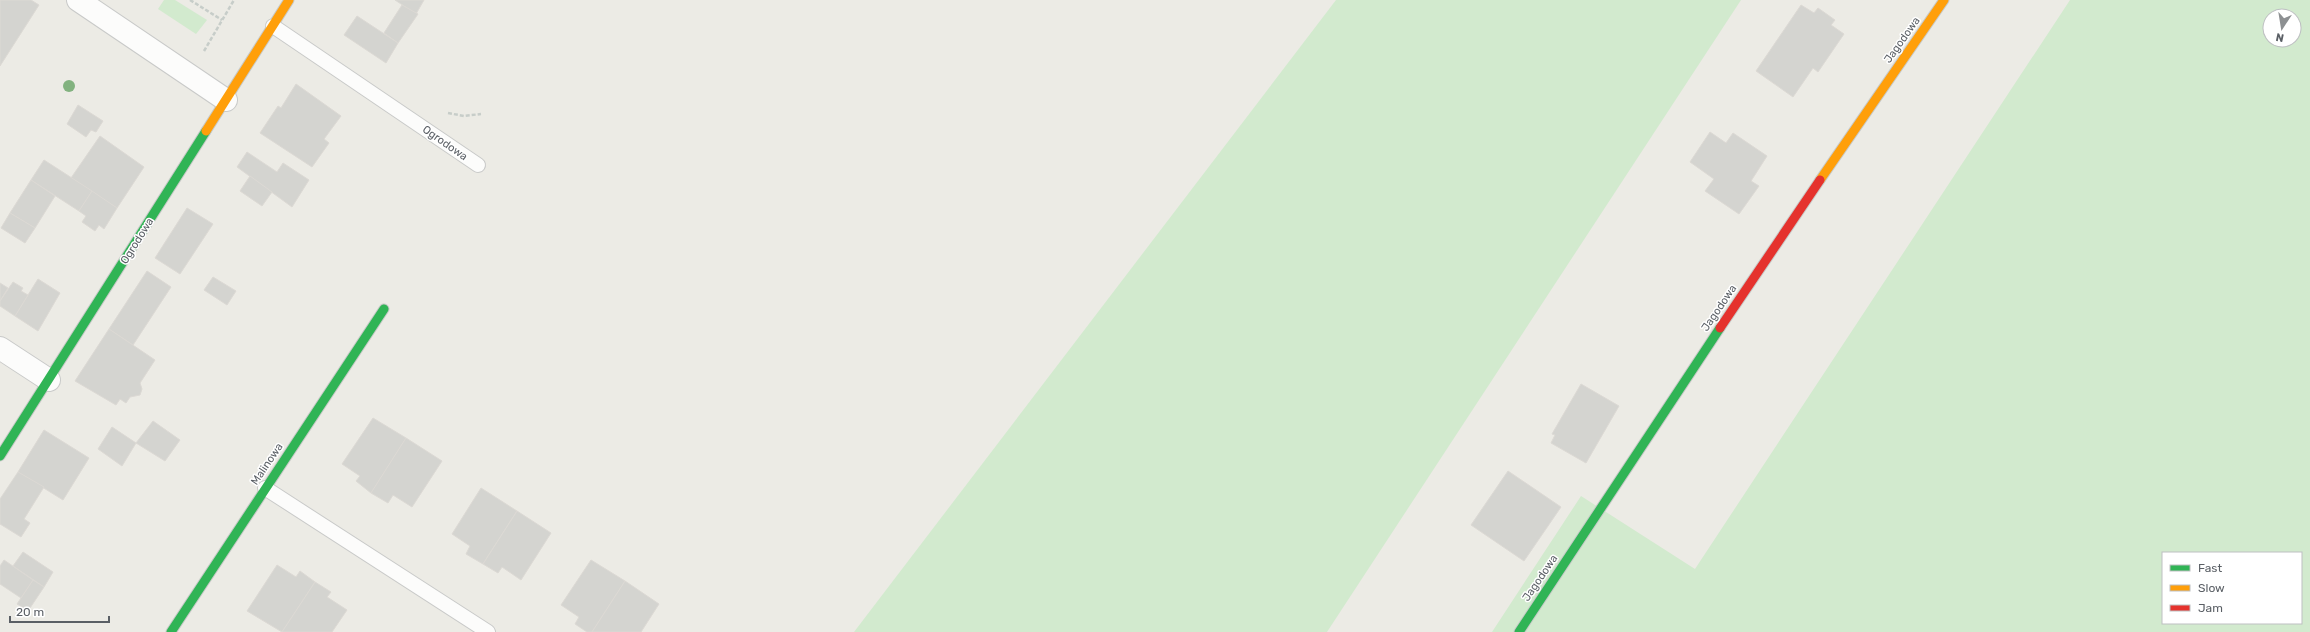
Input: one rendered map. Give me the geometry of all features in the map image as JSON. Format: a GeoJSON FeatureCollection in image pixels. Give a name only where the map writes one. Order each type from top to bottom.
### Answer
{"type":"FeatureCollection","features":[{"type":"Feature","properties":{"kind":"street"},"geometry":{"type":"LineString","coordinates":[[78,0],[226,100]]}},
{"type":"Feature","properties":{"kind":"street","name":"Ogrodowa"},"geometry":{"type":"LineString","coordinates":[[0,456],[289,0]]}},
{"type":"Feature","properties":{"kind":"street","name":"Jagodowa"},"geometry":{"type":"LineString","coordinates":[[1519,632],[1787,227],[1944,0]]}},
{"type":"Feature","properties":{"kind":"street","name":"Malinowa"},"geometry":{"type":"LineString","coordinates":[[171,632],[384,309]]}},
{"type":"Feature","properties":{"kind":"street"},"geometry":{"type":"LineString","coordinates":[[0,348],[49,380]]}},
{"type":"Feature","properties":{"kind":"lane","name":"Ogrodowa"},"geometry":{"type":"LineString","coordinates":[[273,26],[478,165]]}},
{"type":"Feature","properties":{"kind":"lane"},"geometry":{"type":"LineString","coordinates":[[266,488],[488,632]]}},
{"type":"Feature","properties":{"kind":"path"},"geometry":{"type":"LineString","coordinates":[[190,0],[222,20],[234,0]]}},
{"type":"Feature","properties":{"kind":"green space"},"geometry":{"type":"Polygon","coordinates":[[[164,0],[175,0],[207,20],[196,34],[158,9],[164,0]]]}},
{"type":"Feature","properties":{"kind":"green space"},"geometry":{"type":"Polygon","coordinates":[[[1336,0],[1741,0],[1327,632],[854,632],[1336,0]]]}},
{"type":"Feature","properties":{"kind":"green space"},"geometry":{"type":"Polygon","coordinates":[[[2070,0],[2310,0],[2310,632],[1492,632],[1581,496],[1695,569],[2070,0]]]}},
{"type":"Feature","properties":{"kind":"building"},"geometry":{"type":"Polygon","coordinates":[[[0,0],[31,0],[39,5],[0,66],[0,0]]]}},
{"type":"Feature","properties":{"kind":"building"},"geometry":{"type":"Polygon","coordinates":[[[395,0],[424,0],[416,14],[395,0]]]}},
{"type":"Feature","properties":{"kind":"building"},"geometry":{"type":"Polygon","coordinates":[[[402,5],[418,14],[398,43],[384,33],[402,5]]]}},
{"type":"Feature","properties":{"kind":"building"},"geometry":{"type":"Polygon","coordinates":[[[1801,5],[1814,13],[1818,8],[1835,20],[1831,25],[1844,34],[1818,72],[1813,68],[1793,97],[1756,71],[1801,5]]]}},
{"type":"Feature","properties":{"kind":"building"},"geometry":{"type":"Polygon","coordinates":[[[357,16],[398,43],[386,63],[344,35],[357,16]]]}},
{"type":"Feature","properties":{"kind":"building"},"geometry":{"type":"Polygon","coordinates":[[[296,84],[341,116],[324,139],[329,143],[312,167],[260,133],[278,106],[281,108],[296,84]]]}},
{"type":"Feature","properties":{"kind":"building"},"geometry":{"type":"Polygon","coordinates":[[[78,105],[103,121],[96,132],[91,130],[86,137],[67,124],[78,105]]]}},
{"type":"Feature","properties":{"kind":"building"},"geometry":{"type":"Polygon","coordinates":[[[1710,132],[1726,143],[1733,133],[1767,156],[1751,181],[1759,186],[1739,214],[1705,191],[1714,179],[1690,162],[1710,132]]]}},
{"type":"Feature","properties":{"kind":"building"},"geometry":{"type":"Polygon","coordinates":[[[100,136],[144,167],[117,208],[71,178],[100,136]]]}},
{"type":"Feature","properties":{"kind":"building"},"geometry":{"type":"Polygon","coordinates":[[[247,152],[277,172],[283,163],[309,180],[292,207],[237,167],[247,152]]]}},
{"type":"Feature","properties":{"kind":"building"},"geometry":{"type":"Polygon","coordinates":[[[44,160],[92,191],[79,211],[31,180],[44,160]]]}},
{"type":"Feature","properties":{"kind":"building"},"geometry":{"type":"Polygon","coordinates":[[[250,176],[272,192],[262,206],[240,191],[250,176]]]}},
{"type":"Feature","properties":{"kind":"building"},"geometry":{"type":"Polygon","coordinates":[[[31,180],[55,196],[35,228],[10,213],[31,180]]]}},
{"type":"Feature","properties":{"kind":"building"},"geometry":{"type":"Polygon","coordinates":[[[92,191],[117,208],[104,229],[99,225],[95,231],[82,222],[86,216],[79,211],[92,191]]]}},
{"type":"Feature","properties":{"kind":"building"},"geometry":{"type":"Polygon","coordinates":[[[187,208],[213,224],[180,274],[155,258],[187,208]]]}},
{"type":"Feature","properties":{"kind":"building"},"geometry":{"type":"Polygon","coordinates":[[[10,213],[35,228],[25,243],[1,228],[10,213]]]}},
{"type":"Feature","properties":{"kind":"building"},"geometry":{"type":"Polygon","coordinates":[[[147,271],[171,287],[133,345],[109,329],[147,271]]]}},
{"type":"Feature","properties":{"kind":"building"},"geometry":{"type":"Polygon","coordinates":[[[213,277],[236,291],[227,305],[204,290],[213,277]]]}},
{"type":"Feature","properties":{"kind":"building"},"geometry":{"type":"Polygon","coordinates":[[[38,279],[60,293],[38,331],[15,316],[38,279]]]}},
{"type":"Feature","properties":{"kind":"building"},"geometry":{"type":"Polygon","coordinates":[[[13,282],[23,288],[21,291],[28,295],[15,316],[0,306],[0,301],[13,282]]]}},
{"type":"Feature","properties":{"kind":"building"},"geometry":{"type":"Polygon","coordinates":[[[0,283],[8,288],[0,301],[0,283]]]}},
{"type":"Feature","properties":{"kind":"building"},"geometry":{"type":"Polygon","coordinates":[[[109,329],[155,360],[140,383],[142,389],[140,395],[130,397],[126,403],[120,399],[116,405],[75,381],[109,329]]]}},
{"type":"Feature","properties":{"kind":"building"},"geometry":{"type":"Polygon","coordinates":[[[1581,384],[1619,406],[1586,463],[1551,443],[1555,435],[1552,434],[1581,384]]]}},
{"type":"Feature","properties":{"kind":"building"},"geometry":{"type":"Polygon","coordinates":[[[373,418],[406,438],[371,493],[356,481],[360,476],[342,464],[373,418]]]}},
{"type":"Feature","properties":{"kind":"building"},"geometry":{"type":"Polygon","coordinates":[[[153,421],[180,440],[165,461],[136,443],[153,421]]]}},
{"type":"Feature","properties":{"kind":"building"},"geometry":{"type":"Polygon","coordinates":[[[112,427],[136,443],[122,466],[98,449],[112,427]]]}},
{"type":"Feature","properties":{"kind":"building"},"geometry":{"type":"Polygon","coordinates":[[[44,430],[89,458],[63,500],[18,472],[44,430]]]}},
{"type":"Feature","properties":{"kind":"building"},"geometry":{"type":"Polygon","coordinates":[[[406,438],[442,461],[412,507],[393,495],[388,503],[371,493],[406,438]]]}},
{"type":"Feature","properties":{"kind":"building"},"geometry":{"type":"Polygon","coordinates":[[[1508,471],[1561,507],[1524,561],[1471,525],[1508,471]]]}},
{"type":"Feature","properties":{"kind":"building"},"geometry":{"type":"Polygon","coordinates":[[[18,472],[44,487],[24,519],[30,523],[21,537],[0,524],[0,499],[18,472]]]}},
{"type":"Feature","properties":{"kind":"building"},"geometry":{"type":"Polygon","coordinates":[[[481,488],[517,511],[483,564],[466,554],[470,546],[452,534],[481,488]]]}},
{"type":"Feature","properties":{"kind":"building"},"geometry":{"type":"Polygon","coordinates":[[[517,511],[551,533],[521,580],[502,567],[498,573],[483,564],[517,511]]]}},
{"type":"Feature","properties":{"kind":"building"},"geometry":{"type":"Polygon","coordinates":[[[23,552],[53,572],[44,587],[13,566],[23,552]]]}},
{"type":"Feature","properties":{"kind":"building"},"geometry":{"type":"Polygon","coordinates":[[[4,560],[33,580],[21,598],[0,584],[0,566],[4,560]]]}},
{"type":"Feature","properties":{"kind":"building"},"geometry":{"type":"Polygon","coordinates":[[[591,560],[625,581],[592,632],[587,632],[575,624],[579,617],[561,605],[591,560]]]}},
{"type":"Feature","properties":{"kind":"building"},"geometry":{"type":"Polygon","coordinates":[[[277,565],[296,577],[300,571],[315,582],[282,632],[247,611],[277,565]]]}},
{"type":"Feature","properties":{"kind":"building"},"geometry":{"type":"Polygon","coordinates":[[[33,580],[44,587],[28,611],[17,604],[33,580]]]}},
{"type":"Feature","properties":{"kind":"building"},"geometry":{"type":"Polygon","coordinates":[[[625,581],[659,604],[641,632],[592,632],[625,581]]]}},
{"type":"Feature","properties":{"kind":"building"},"geometry":{"type":"Polygon","coordinates":[[[315,582],[331,592],[327,597],[347,610],[332,632],[282,632],[315,582]]]}},
{"type":"Feature","properties":{"kind":"traffic: fast"},"geometry":{"type":"LineString","coordinates":[[0,456],[206,131]]}},
{"type":"Feature","properties":{"kind":"traffic: fast"},"geometry":{"type":"LineString","coordinates":[[171,632],[384,309]]}},
{"type":"Feature","properties":{"kind":"traffic: fast"},"geometry":{"type":"LineString","coordinates":[[1519,632],[1720,328]]}},
{"type":"Feature","properties":{"kind":"traffic: slow"},"geometry":{"type":"LineString","coordinates":[[206,131],[289,0]]}},
{"type":"Feature","properties":{"kind":"traffic: slow"},"geometry":{"type":"LineString","coordinates":[[1820,180],[1944,0]]}},
{"type":"Feature","properties":{"kind":"traffic: jam"},"geometry":{"type":"LineString","coordinates":[[1720,328],[1820,180]]}}]}
